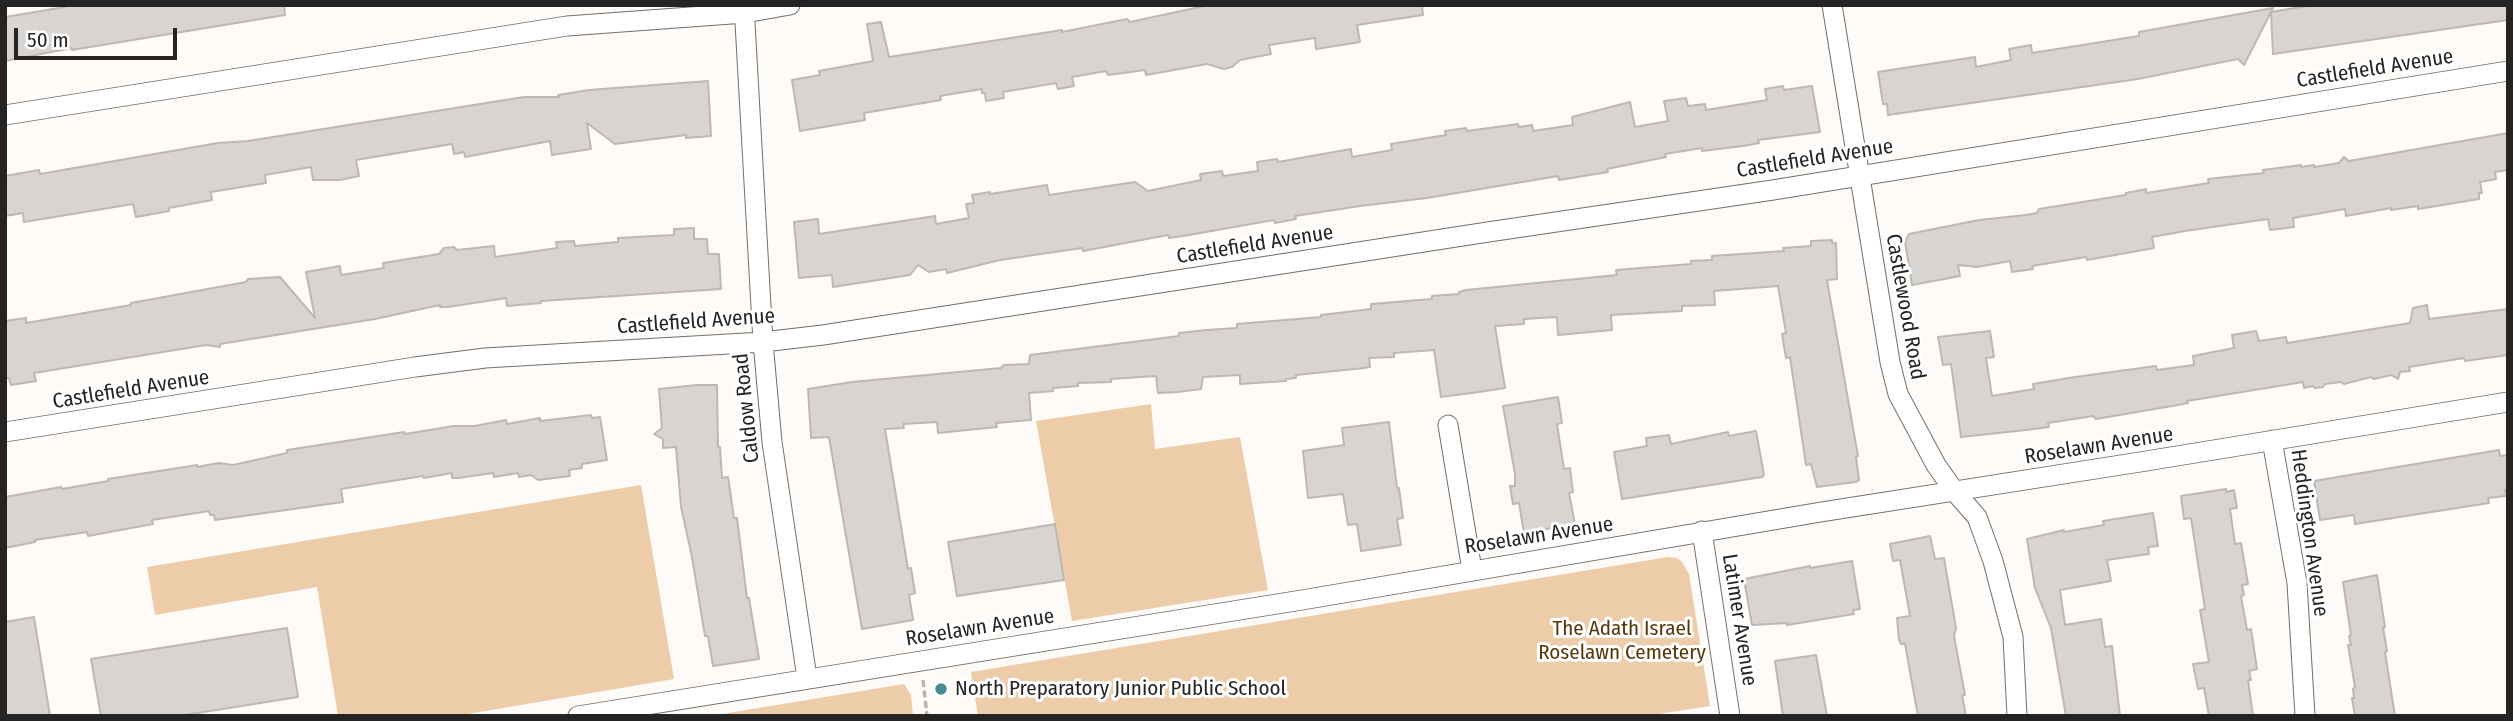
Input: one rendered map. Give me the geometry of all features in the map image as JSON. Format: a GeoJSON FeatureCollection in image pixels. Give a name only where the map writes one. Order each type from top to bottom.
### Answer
{"type":"FeatureCollection","features":[{"type":"Feature","properties":{"kind":"street"},"geometry":{"type":"LineString","coordinates":[[5,115],[567,26],[790,5]]}},
{"type":"Feature","properties":{"kind":"street","name":"Castlewood Road"},"geometry":{"type":"LineString","coordinates":[[1832,5],[1890,362],[1898,394],[1936,465],[1977,517],[1993,561],[2013,637],[2017,716]]}},
{"type":"Feature","properties":{"kind":"street","name":"Caldow Road"},"geometry":{"type":"LineString","coordinates":[[745,9],[763,342],[772,442],[807,678]]}},
{"type":"Feature","properties":{"kind":"street","name":"Castlefield Avenue"},"geometry":{"type":"LineString","coordinates":[[5,432],[485,358],[763,342],[823,335],[1860,175],[2508,71]]}},
{"type":"Feature","properties":{"kind":"street","name":"Roselawn Avenue"},"geometry":{"type":"LineString","coordinates":[[578,716],[1288,602],[1702,531],[2508,402]]}},
{"type":"Feature","properties":{"kind":"street"},"geometry":{"type":"LineString","coordinates":[[1448,425],[1472,570]]}},
{"type":"Feature","properties":{"kind":"street","name":"Heddington Avenue"},"geometry":{"type":"LineString","coordinates":[[2272,440],[2297,583],[2305,716]]}},
{"type":"Feature","properties":{"kind":"street","name":"Latimer Avenue"},"geometry":{"type":"LineString","coordinates":[[1702,531],[1730,716]]}},
{"type":"Feature","properties":{"kind":"path"},"geometry":{"type":"LineString","coordinates":[[923,678],[927,716]]}},
{"type":"Feature","properties":{"kind":"green space"},"geometry":{"type":"Polygon","coordinates":[[[1151,404],[1155,449],[1240,437],[1268,590],[1072,621],[1036,421],[1151,404]]]}},
{"type":"Feature","properties":{"kind":"green space"},"geometry":{"type":"Polygon","coordinates":[[[641,485],[674,679],[456,716],[338,716],[317,587],[155,615],[147,567],[641,485]]]}},
{"type":"Feature","properties":{"kind":"green space","name":"The Adath Israel Roselawn Cemetery"},"geometry":{"type":"Polygon","coordinates":[[[1668,557],[1682,562],[1689,574],[1710,706],[1646,716],[978,716],[971,672],[1668,557]]]}},
{"type":"Feature","properties":{"kind":"green space"},"geometry":{"type":"Polygon","coordinates":[[[904,684],[911,695],[913,716],[710,716],[904,684]]]}},
{"type":"Feature","properties":{"kind":"building"},"geometry":{"type":"Polygon","coordinates":[[[65,5],[284,5],[285,15],[5,61],[5,17],[65,5]]]}},
{"type":"Feature","properties":{"kind":"building"},"geometry":{"type":"Polygon","coordinates":[[[1209,5],[1422,5],[1423,15],[1357,25],[1360,42],[1316,49],[1315,38],[1269,45],[1271,54],[1240,60],[1232,67],[1224,69],[1207,64],[1146,75],[1145,70],[1108,75],[1106,71],[1072,77],[1074,86],[1058,89],[1056,83],[1003,92],[1004,98],[986,101],[982,89],[940,96],[941,100],[864,113],[865,120],[800,131],[792,80],[820,75],[819,71],[873,61],[867,24],[881,22],[889,57],[1062,32],[1127,19],[1130,22],[1209,5]]]}},
{"type":"Feature","properties":{"kind":"building"},"geometry":{"type":"Polygon","coordinates":[[[2313,5],[2508,5],[2508,20],[2273,54],[2271,12],[2313,5]]]}},
{"type":"Feature","properties":{"kind":"building"},"geometry":{"type":"Polygon","coordinates":[[[2273,8],[2244,65],[2238,59],[2138,79],[1888,115],[1887,104],[1883,104],[1878,72],[1975,57],[1976,67],[2011,60],[2009,49],[2031,45],[2032,53],[2139,36],[2139,32],[2273,8]]]}},
{"type":"Feature","properties":{"kind":"building"},"geometry":{"type":"Polygon","coordinates":[[[708,81],[711,136],[686,138],[686,135],[615,144],[587,123],[591,149],[552,155],[550,141],[465,157],[464,152],[454,154],[452,144],[356,160],[359,176],[340,180],[313,180],[311,167],[265,175],[266,183],[211,192],[212,200],[136,217],[133,204],[24,222],[23,213],[5,216],[5,176],[39,170],[40,174],[218,143],[248,141],[524,97],[559,97],[558,95],[589,90],[708,81]]]}},
{"type":"Feature","properties":{"kind":"building"},"geometry":{"type":"Polygon","coordinates":[[[1783,86],[1784,90],[1812,86],[1820,132],[1758,140],[1759,143],[1743,146],[1702,151],[1702,148],[1665,154],[1666,157],[1607,169],[1608,172],[1559,180],[1558,176],[1295,216],[1296,219],[1275,223],[1274,220],[1169,238],[1168,235],[1083,251],[1082,248],[1000,260],[947,273],[946,269],[929,272],[918,265],[910,275],[833,287],[832,275],[799,278],[794,222],[818,219],[819,234],[935,216],[936,224],[969,218],[966,204],[974,203],[972,195],[990,192],[1047,185],[1049,195],[1135,182],[1148,191],[1201,180],[1200,174],[1222,171],[1223,176],[1258,171],[1257,162],[1277,159],[1278,162],[1351,149],[1352,157],[1392,150],[1391,144],[1446,135],[1445,131],[1518,124],[1519,127],[1532,125],[1533,131],[1573,125],[1572,117],[1630,102],[1635,127],[1668,121],[1664,101],[1686,98],[1688,106],[1705,104],[1706,110],[1767,100],[1765,89],[1783,86]]]}},
{"type":"Feature","properties":{"kind":"building"},"geometry":{"type":"Polygon","coordinates":[[[2508,133],[2508,170],[2495,172],[2496,179],[2480,182],[2482,193],[2479,193],[2479,199],[2418,209],[2418,206],[2391,208],[2346,216],[2345,209],[2293,218],[2294,227],[2270,230],[2268,219],[2185,231],[2152,237],[2154,248],[2032,266],[2033,269],[2012,272],[2010,261],[1977,267],[1958,265],[1960,276],[1912,285],[1905,242],[1909,234],[1979,220],[2037,213],[2039,209],[2126,195],[2146,189],[2146,193],[2209,183],[2208,179],[2264,173],[2263,170],[2301,165],[2314,167],[2339,163],[2344,157],[2349,161],[2508,133]]]}},
{"type":"Feature","properties":{"kind":"building"},"geometry":{"type":"Polygon","coordinates":[[[694,228],[694,239],[707,239],[708,254],[719,254],[721,289],[541,301],[507,306],[506,298],[448,307],[440,305],[375,319],[220,344],[220,347],[206,345],[34,373],[36,381],[11,385],[9,378],[5,378],[5,321],[26,318],[26,323],[131,305],[246,282],[248,279],[280,277],[315,318],[306,272],[340,266],[341,275],[384,268],[383,263],[439,254],[444,248],[454,247],[457,250],[494,246],[495,257],[557,248],[556,242],[574,241],[575,246],[618,242],[618,238],[674,235],[674,229],[694,228]]]}},
{"type":"Feature","properties":{"kind":"building"},"geometry":{"type":"Polygon","coordinates":[[[1832,240],[1832,243],[1836,243],[1837,279],[1827,280],[1858,456],[1859,480],[1856,482],[1817,487],[1811,464],[1806,465],[1790,357],[1786,358],[1782,334],[1786,333],[1778,286],[1714,291],[1715,305],[1682,306],[1682,311],[1611,315],[1612,330],[1558,335],[1557,317],[1524,319],[1524,324],[1495,326],[1505,388],[1479,392],[1441,397],[1434,350],[1369,358],[1370,367],[1296,375],[1296,378],[1286,381],[1240,384],[1240,375],[1203,377],[1201,389],[1178,392],[1158,393],[1156,376],[1078,383],[1078,386],[1029,393],[1031,420],[996,423],[997,427],[938,433],[937,422],[903,424],[904,428],[885,429],[908,569],[911,568],[915,593],[909,595],[913,620],[862,629],[829,437],[811,438],[808,389],[1029,364],[1030,355],[1179,336],[1179,333],[1237,328],[1237,324],[1321,317],[1371,309],[1371,304],[1432,299],[1432,296],[1459,294],[1466,290],[1617,275],[1616,270],[1691,264],[1691,261],[1712,260],[1712,256],[1784,251],[1783,248],[1811,246],[1811,241],[1832,240]]]}},
{"type":"Feature","properties":{"kind":"building"},"geometry":{"type":"Polygon","coordinates":[[[2427,305],[2429,319],[2508,309],[2508,355],[2465,361],[2464,358],[2409,367],[2410,371],[2400,372],[2398,379],[2391,375],[2374,379],[2371,377],[2315,388],[2304,388],[2303,382],[2096,419],[2093,416],[2048,423],[2049,427],[1961,437],[1951,364],[1943,365],[1938,337],[1990,331],[1994,357],[1986,358],[1992,396],[2034,389],[2033,384],[2075,377],[2156,366],[2157,370],[2194,365],[2193,356],[2234,348],[2232,335],[2256,331],[2259,341],[2286,337],[2287,343],[2410,323],[2413,308],[2427,305]]]}},
{"type":"Feature","properties":{"kind":"building"},"geometry":{"type":"Polygon","coordinates":[[[717,385],[718,447],[722,478],[728,477],[734,518],[737,518],[747,598],[759,659],[713,666],[681,507],[676,447],[663,448],[663,439],[654,434],[662,428],[659,389],[717,385]]]}},
{"type":"Feature","properties":{"kind":"building"},"geometry":{"type":"Polygon","coordinates":[[[1558,397],[1562,423],[1557,424],[1564,469],[1570,468],[1573,492],[1569,493],[1575,524],[1524,533],[1519,503],[1513,504],[1510,486],[1515,486],[1515,474],[1503,406],[1558,397]]]}},
{"type":"Feature","properties":{"kind":"building"},"geometry":{"type":"Polygon","coordinates":[[[591,415],[592,418],[600,417],[607,460],[582,464],[582,468],[569,470],[570,476],[538,480],[531,475],[519,477],[518,473],[494,477],[493,473],[458,478],[452,478],[452,473],[423,476],[341,489],[343,502],[215,520],[209,511],[152,520],[153,524],[88,536],[87,532],[35,540],[5,548],[5,497],[197,465],[233,465],[287,453],[287,450],[404,432],[475,426],[506,420],[507,424],[540,418],[540,421],[591,415]]]}},
{"type":"Feature","properties":{"kind":"building"},"geometry":{"type":"Polygon","coordinates":[[[1389,422],[1403,518],[1397,519],[1401,545],[1361,551],[1357,524],[1348,525],[1343,494],[1308,498],[1303,451],[1344,445],[1342,428],[1389,422]]]}},
{"type":"Feature","properties":{"kind":"building"},"geometry":{"type":"Polygon","coordinates":[[[1756,431],[1764,475],[1762,477],[1622,499],[1614,452],[1647,446],[1646,438],[1669,435],[1671,444],[1728,432],[1729,436],[1756,431]]]}},
{"type":"Feature","properties":{"kind":"building"},"geometry":{"type":"Polygon","coordinates":[[[2499,450],[2500,456],[2508,455],[2508,489],[2505,490],[2506,496],[2488,498],[2489,503],[2355,524],[2354,515],[2320,520],[2314,481],[2499,450]]]}},
{"type":"Feature","properties":{"kind":"building"},"geometry":{"type":"Polygon","coordinates":[[[2226,489],[2226,492],[2234,490],[2237,508],[2230,509],[2235,544],[2241,543],[2248,584],[2242,585],[2244,595],[2241,596],[2247,630],[2251,629],[2257,669],[2249,671],[2251,680],[2248,680],[2253,716],[2209,716],[2204,688],[2198,689],[2193,664],[2209,662],[2200,610],[2205,609],[2191,518],[2184,519],[2181,496],[2226,489]]]}},
{"type":"Feature","properties":{"kind":"building"},"geometry":{"type":"Polygon","coordinates":[[[2153,513],[2158,546],[2148,547],[2149,554],[2107,560],[2111,581],[2060,590],[2065,625],[2101,619],[2105,647],[2112,646],[2120,716],[2066,716],[2051,628],[2035,588],[2027,539],[2064,530],[2104,525],[2103,521],[2153,513]]]}},
{"type":"Feature","properties":{"kind":"building"},"geometry":{"type":"Polygon","coordinates":[[[1055,524],[1064,580],[957,596],[948,542],[1055,524]]]}},
{"type":"Feature","properties":{"kind":"building"},"geometry":{"type":"Polygon","coordinates":[[[1930,536],[1935,559],[1944,558],[1956,628],[1954,636],[1965,695],[1962,695],[1966,716],[1918,716],[1905,644],[1901,644],[1899,640],[1897,618],[1910,616],[1900,560],[1893,561],[1890,544],[1930,536]]]}},
{"type":"Feature","properties":{"kind":"building"},"geometry":{"type":"Polygon","coordinates":[[[1852,561],[1860,609],[1853,610],[1854,614],[1787,625],[1752,625],[1744,579],[1852,561]]]}},
{"type":"Feature","properties":{"kind":"building"},"geometry":{"type":"Polygon","coordinates":[[[2377,575],[2395,716],[2355,716],[2352,698],[2355,687],[2348,645],[2351,645],[2351,635],[2343,582],[2377,575]]]}},
{"type":"Feature","properties":{"kind":"building"},"geometry":{"type":"Polygon","coordinates":[[[34,617],[50,716],[5,716],[5,622],[34,617]]]}},
{"type":"Feature","properties":{"kind":"building"},"geometry":{"type":"Polygon","coordinates":[[[287,628],[298,697],[179,716],[101,716],[91,659],[287,628]]]}},
{"type":"Feature","properties":{"kind":"building"},"geometry":{"type":"Polygon","coordinates":[[[1816,655],[1827,716],[1783,716],[1775,661],[1816,655]]]}},
{"type":"Feature","properties":{"kind":"place","name":"North Preparatory Junior Public School"},"geometry":{"type":"Point","coordinates":[941,689]}}]}
